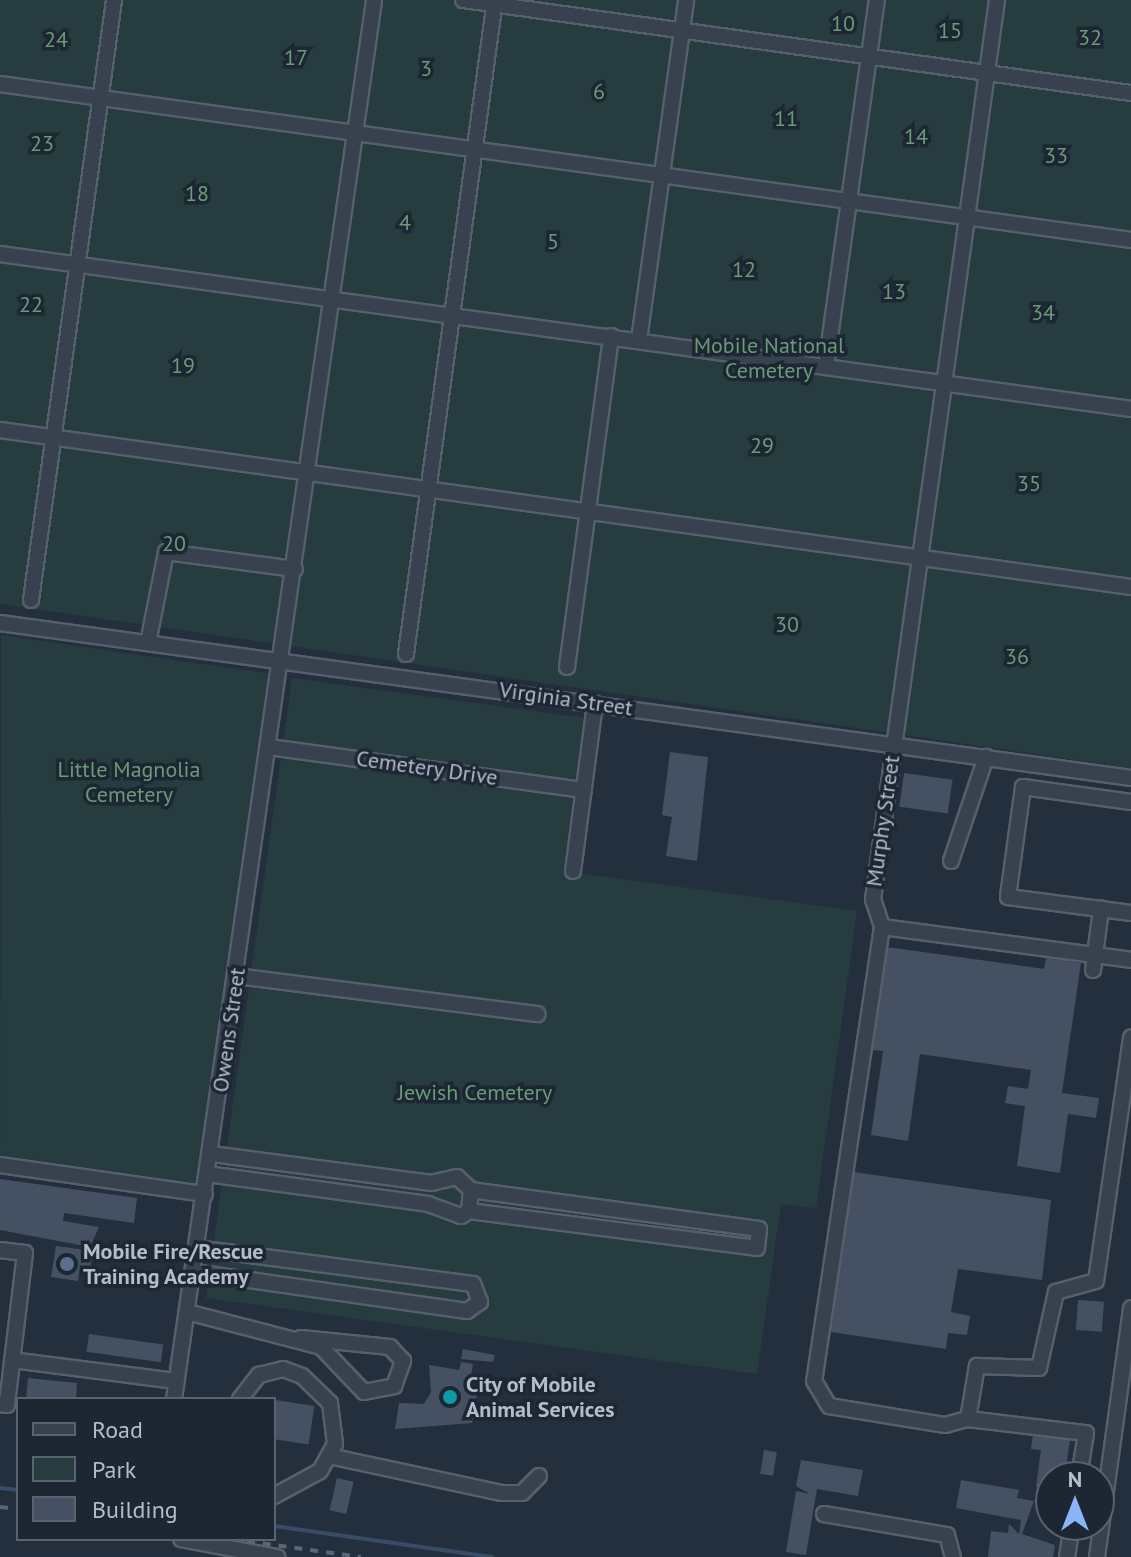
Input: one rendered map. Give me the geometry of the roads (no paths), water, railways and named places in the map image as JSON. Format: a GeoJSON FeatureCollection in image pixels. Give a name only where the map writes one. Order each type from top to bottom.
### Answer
{"type":"FeatureCollection","features":[{"type":"Feature","properties":{"kind":"street"},"geometry":{"type":"LineString","coordinates":[[31,600],[114,0]]}},
{"type":"Feature","properties":{"kind":"street","name":"Owens Street"},"geometry":{"type":"LineString","coordinates":[[174,1397],[334,299],[374,0]]}},
{"type":"Feature","properties":{"kind":"street"},"geometry":{"type":"LineString","coordinates":[[463,0],[495,2],[1131,93]]}},
{"type":"Feature","properties":{"kind":"street"},"geometry":{"type":"LineString","coordinates":[[639,340],[686,0]]}},
{"type":"Feature","properties":{"kind":"street"},"geometry":{"type":"LineString","coordinates":[[826,366],[877,0]]}},
{"type":"Feature","properties":{"kind":"street","name":"Murphy Street"},"geometry":{"type":"LineString","coordinates":[[882,927],[873,899],[941,382],[997,0]]}},
{"type":"Feature","properties":{"kind":"street"},"geometry":{"type":"LineString","coordinates":[[406,654],[495,2]]}},
{"type":"Feature","properties":{"kind":"street"},"geometry":{"type":"LineString","coordinates":[[0,84],[1131,240]]}},
{"type":"Feature","properties":{"kind":"street"},"geometry":{"type":"LineString","coordinates":[[0,254],[1131,409]]}},
{"type":"Feature","properties":{"kind":"street"},"geometry":{"type":"LineString","coordinates":[[567,667],[611,336]]}},
{"type":"Feature","properties":{"kind":"street"},"geometry":{"type":"LineString","coordinates":[[0,430],[1131,587]]}},
{"type":"Feature","properties":{"kind":"street"},"geometry":{"type":"LineString","coordinates":[[148,643],[166,552],[295,569]]}},
{"type":"Feature","properties":{"kind":"street","name":"Virginia Street"},"geometry":{"type":"LineString","coordinates":[[0,623],[1131,778]]}},
{"type":"Feature","properties":{"kind":"street"},"geometry":{"type":"LineString","coordinates":[[573,871],[595,703]]}},
{"type":"Feature","properties":{"kind":"street","name":"Cemetery Drive"},"geometry":{"type":"LineString","coordinates":[[269,747],[584,790]]}},
{"type":"Feature","properties":{"kind":"street"},"geometry":{"type":"LineString","coordinates":[[951,861],[986,757]]}},
{"type":"Feature","properties":{"kind":"street"},"geometry":{"type":"LineString","coordinates":[[1131,802],[1023,787],[1008,897],[1131,913]]}},
{"type":"Feature","properties":{"kind":"street"},"geometry":{"type":"LineString","coordinates":[[1094,963],[1101,909]]}},
{"type":"Feature","properties":{"kind":"street"},"geometry":{"type":"LineString","coordinates":[[1082,1461],[1086,1433],[968,1419],[945,1425],[829,1406],[814,1381],[882,927],[1094,963],[1131,960]]}},
{"type":"Feature","properties":{"kind":"street"},"geometry":{"type":"LineString","coordinates":[[236,976],[538,1014]]}},
{"type":"Feature","properties":{"kind":"street"},"geometry":{"type":"LineString","coordinates":[[968,1419],[977,1366],[1039,1368],[1056,1292],[1096,1281],[1131,1038]]}},
{"type":"Feature","properties":{"kind":"street"},"geometry":{"type":"LineString","coordinates":[[207,1174],[428,1204],[461,1216],[469,1211],[757,1248],[759,1229],[471,1190],[457,1177],[432,1183],[211,1154]]}},
{"type":"Feature","properties":{"kind":"street"},"geometry":{"type":"LineString","coordinates":[[0,1165],[205,1194]]}},
{"type":"Feature","properties":{"kind":"street"},"geometry":{"type":"LineString","coordinates":[[469,1211],[471,1190]]}},
{"type":"Feature","properties":{"kind":"street"},"geometry":{"type":"LineString","coordinates":[[193,1272],[467,1311],[480,1302],[473,1284],[197,1248]]}},
{"type":"Feature","properties":{"kind":"street"},"geometry":{"type":"LineString","coordinates":[[0,1250],[25,1253],[7,1405],[0,1404]]}},
{"type":"Feature","properties":{"kind":"street"},"geometry":{"type":"LineString","coordinates":[[1097,1557],[1125,1403],[1131,1308]]}},
{"type":"Feature","properties":{"kind":"street"},"geometry":{"type":"LineString","coordinates":[[187,1312],[300,1338],[390,1347],[403,1361],[394,1386],[364,1392],[321,1347],[300,1338]]}},
{"type":"Feature","properties":{"kind":"street"},"geometry":{"type":"LineString","coordinates":[[12,1360],[177,1381]]}},
{"type":"Feature","properties":{"kind":"street"},"geometry":{"type":"LineString","coordinates":[[242,1397],[259,1375],[283,1369],[302,1376],[330,1403],[335,1444],[329,1456],[296,1489],[276,1495]]}},
{"type":"Feature","properties":{"kind":"street"},"geometry":{"type":"LineString","coordinates":[[329,1456],[502,1493],[522,1493],[539,1476]]}},
{"type":"Feature","properties":{"kind":"street"},"geometry":{"type":"LineString","coordinates":[[824,1514],[947,1535],[953,1557]]}},
{"type":"Feature","properties":{"kind":"street"},"geometry":{"type":"LineString","coordinates":[[192,1541],[277,1557]]}},
{"type":"Feature","properties":{"kind":"waterway"},"geometry":{"type":"LineString","coordinates":[[0,1488],[16,1490]]}},
{"type":"Feature","properties":{"kind":"waterway"},"geometry":{"type":"LineString","coordinates":[[276,1526],[492,1557]]}},
{"type":"Feature","properties":{"kind":"railway"},"geometry":{"type":"LineString","coordinates":[[0,1507],[16,1509]]}},
{"type":"Feature","properties":{"kind":"railway"},"geometry":{"type":"LineString","coordinates":[[245,1541],[361,1557]]}},
{"type":"Feature","properties":{"kind":"place","name":"Mobile Fire/Rescue Training Academy"},"geometry":{"type":"Point","coordinates":[67,1264]}},
{"type":"Feature","properties":{"kind":"place","name":"City of Mobile Animal Services"},"geometry":{"type":"Point","coordinates":[450,1397]}},
{"type":"Feature","properties":{"kind":"park label","name":"10"},"geometry":{"type":"Point","coordinates":[843,24]}},
{"type":"Feature","properties":{"kind":"park label","name":"15"},"geometry":{"type":"Point","coordinates":[950,31]}},
{"type":"Feature","properties":{"kind":"park label","name":"32"},"geometry":{"type":"Point","coordinates":[1090,38]}},
{"type":"Feature","properties":{"kind":"park label","name":"24"},"geometry":{"type":"Point","coordinates":[56,40]}},
{"type":"Feature","properties":{"kind":"park label","name":"17"},"geometry":{"type":"Point","coordinates":[296,58]}},
{"type":"Feature","properties":{"kind":"park label","name":"3"},"geometry":{"type":"Point","coordinates":[426,69]}},
{"type":"Feature","properties":{"kind":"park label","name":"6"},"geometry":{"type":"Point","coordinates":[599,92]}},
{"type":"Feature","properties":{"kind":"park label","name":"11"},"geometry":{"type":"Point","coordinates":[786,119]}},
{"type":"Feature","properties":{"kind":"park label","name":"14"},"geometry":{"type":"Point","coordinates":[916,137]}},
{"type":"Feature","properties":{"kind":"park label","name":"23"},"geometry":{"type":"Point","coordinates":[42,144]}},
{"type":"Feature","properties":{"kind":"park label","name":"33"},"geometry":{"type":"Point","coordinates":[1056,156]}},
{"type":"Feature","properties":{"kind":"park label","name":"18"},"geometry":{"type":"Point","coordinates":[197,194]}},
{"type":"Feature","properties":{"kind":"park label","name":"4"},"geometry":{"type":"Point","coordinates":[405,223]}},
{"type":"Feature","properties":{"kind":"park label","name":"5"},"geometry":{"type":"Point","coordinates":[553,242]}},
{"type":"Feature","properties":{"kind":"park label","name":"12"},"geometry":{"type":"Point","coordinates":[744,270]}},
{"type":"Feature","properties":{"kind":"park label","name":"13"},"geometry":{"type":"Point","coordinates":[894,292]}},
{"type":"Feature","properties":{"kind":"park label","name":"22"},"geometry":{"type":"Point","coordinates":[31,305]}},
{"type":"Feature","properties":{"kind":"park label","name":"34"},"geometry":{"type":"Point","coordinates":[1043,313]}},
{"type":"Feature","properties":{"kind":"park label","name":"Mobile National Cemetery"},"geometry":{"type":"Point","coordinates":[769,358]}},
{"type":"Feature","properties":{"kind":"park label","name":"19"},"geometry":{"type":"Point","coordinates":[183,366]}},
{"type":"Feature","properties":{"kind":"park label","name":"29"},"geometry":{"type":"Point","coordinates":[762,446]}},
{"type":"Feature","properties":{"kind":"park label","name":"35"},"geometry":{"type":"Point","coordinates":[1029,484]}},
{"type":"Feature","properties":{"kind":"park label","name":"20"},"geometry":{"type":"Point","coordinates":[174,544]}},
{"type":"Feature","properties":{"kind":"park label","name":"30"},"geometry":{"type":"Point","coordinates":[787,625]}},
{"type":"Feature","properties":{"kind":"park label","name":"36"},"geometry":{"type":"Point","coordinates":[1017,657]}},
{"type":"Feature","properties":{"kind":"park label","name":"Little Magnolia Cemetery"},"geometry":{"type":"Point","coordinates":[129,782]}},
{"type":"Feature","properties":{"kind":"park label","name":"Jewish Cemetery"},"geometry":{"type":"Point","coordinates":[475,1093]}}]}
